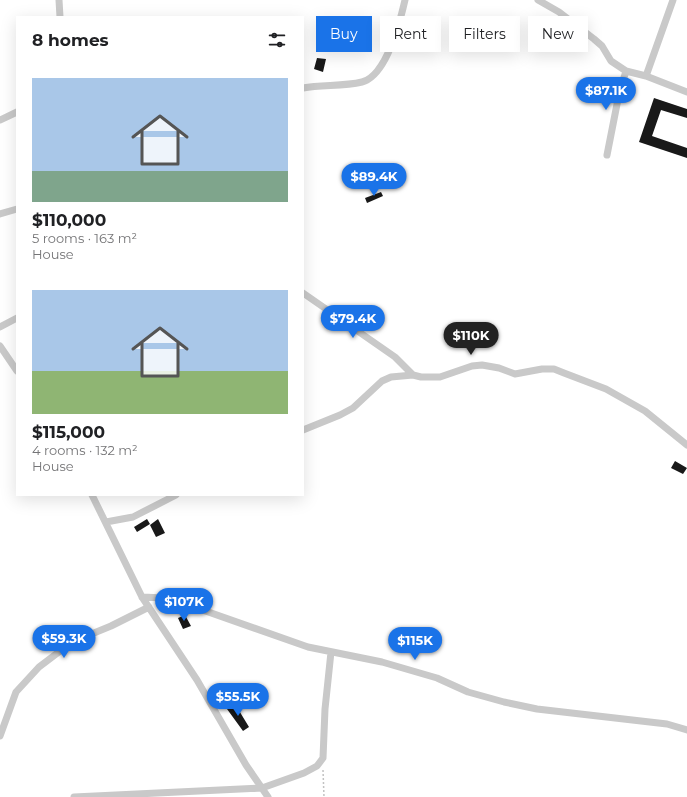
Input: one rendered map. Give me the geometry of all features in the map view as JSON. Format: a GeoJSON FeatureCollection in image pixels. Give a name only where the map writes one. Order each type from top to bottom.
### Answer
{"type":"FeatureCollection","features":[{"type":"Feature","properties":{"kind":"street"},"geometry":{"type":"LineString","coordinates":[[59,0],[60,16]]}},
{"type":"Feature","properties":{"kind":"street"},"geometry":{"type":"LineString","coordinates":[[304,88],[364,82],[376,74],[391,46],[405,0]]}},
{"type":"Feature","properties":{"kind":"street"},"geometry":{"type":"LineString","coordinates":[[538,0],[559,12],[594,39],[602,46],[611,61],[626,71],[646,76],[687,92]]}},
{"type":"Feature","properties":{"kind":"street"},"geometry":{"type":"LineString","coordinates":[[646,76],[673,0]]}},
{"type":"Feature","properties":{"kind":"street"},"geometry":{"type":"LineString","coordinates":[[607,155],[626,71]]}},
{"type":"Feature","properties":{"kind":"street"},"geometry":{"type":"LineString","coordinates":[[0,120],[16,112]]}},
{"type":"Feature","properties":{"kind":"street"},"geometry":{"type":"LineString","coordinates":[[0,214],[16,209]]}},
{"type":"Feature","properties":{"kind":"street"},"geometry":{"type":"LineString","coordinates":[[304,294],[395,357],[413,375]]}},
{"type":"Feature","properties":{"kind":"street"},"geometry":{"type":"LineString","coordinates":[[0,327],[16,319]]}},
{"type":"Feature","properties":{"kind":"street"},"geometry":{"type":"LineString","coordinates":[[1,351],[16,370]]}},
{"type":"Feature","properties":{"kind":"street"},"geometry":{"type":"LineString","coordinates":[[304,430],[353,408],[382,381],[391,377],[413,375],[421,377],[440,377],[478,365],[499,368],[515,374],[542,369],[554,369],[606,389],[645,411],[687,445]]}},
{"type":"Feature","properties":{"kind":"street"},"geometry":{"type":"LineString","coordinates":[[106,522],[133,517],[171,496]]}},
{"type":"Feature","properties":{"kind":"street"},"geometry":{"type":"LineString","coordinates":[[95,497],[142,597],[197,680],[246,765],[268,797]]}},
{"type":"Feature","properties":{"kind":"street"},"geometry":{"type":"LineString","coordinates":[[142,597],[165,598],[180,602],[308,647],[382,662],[437,678],[468,692],[536,710],[667,724],[687,730]]}},
{"type":"Feature","properties":{"kind":"street"},"geometry":{"type":"LineString","coordinates":[[0,736],[16,692],[39,667],[72,642],[111,626],[148,607]]}},
{"type":"Feature","properties":{"kind":"street"},"geometry":{"type":"LineString","coordinates":[[74,797],[262,788],[304,773],[317,766],[323,758],[325,709],[331,652]]}},
{"type":"Feature","properties":{"kind":"path"},"geometry":{"type":"LineString","coordinates":[[323,758],[324,797]]}},
{"type":"Feature","properties":{"kind":"building"},"geometry":{"type":"Polygon","coordinates":[[[317,58],[326,59],[323,72],[314,69],[317,58]]]}},
{"type":"Feature","properties":{"kind":"building"},"geometry":{"type":"Polygon","coordinates":[[[654,98],[687,109],[687,118],[661,110],[652,136],[687,148],[687,158],[639,142],[654,98]]]}},
{"type":"Feature","properties":{"kind":"building"},"geometry":{"type":"Polygon","coordinates":[[[381,192],[383,196],[367,203],[365,198],[381,192]]]}},
{"type":"Feature","properties":{"kind":"building"},"geometry":{"type":"Polygon","coordinates":[[[675,461],[687,468],[683,474],[671,468],[675,461]]]}},
{"type":"Feature","properties":{"kind":"building"},"geometry":{"type":"Polygon","coordinates":[[[147,519],[150,524],[137,532],[134,527],[147,519]]]}},
{"type":"Feature","properties":{"kind":"building"},"geometry":{"type":"Polygon","coordinates":[[[158,519],[165,533],[156,537],[150,525],[158,519]]]}},
{"type":"Feature","properties":{"kind":"building"},"geometry":{"type":"Polygon","coordinates":[[[185,615],[191,626],[183,629],[178,618],[185,615]]]}},
{"type":"Feature","properties":{"kind":"building"},"geometry":{"type":"Polygon","coordinates":[[[235,704],[249,727],[243,731],[227,709],[235,704]]]}}]}
